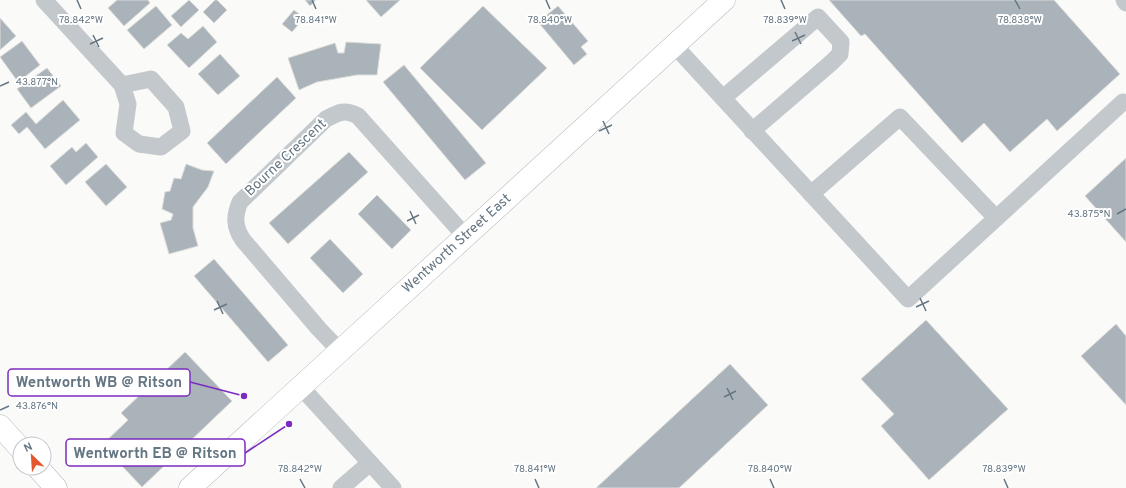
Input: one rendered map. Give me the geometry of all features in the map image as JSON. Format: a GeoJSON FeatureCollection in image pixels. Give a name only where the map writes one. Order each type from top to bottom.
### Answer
{"type":"FeatureCollection","features":[{"type":"Feature","properties":{"kind":"main road","name":"Wentworth Street East"},"geometry":{"type":"LineString","coordinates":[[190,488],[724,0]]}},
{"type":"Feature","properties":{"kind":"main road"},"geometry":{"type":"LineString","coordinates":[[0,426],[12,439]]}},
{"type":"Feature","properties":{"kind":"main road"},"geometry":{"type":"LineString","coordinates":[[45,476],[56,488]]}},
{"type":"Feature","properties":{"kind":"street"},"geometry":{"type":"LineString","coordinates":[[44,0],[122,85]]}},
{"type":"Feature","properties":{"kind":"street"},"geometry":{"type":"LineString","coordinates":[[723,98],[818,17],[841,42],[840,54],[832,63],[752,131]]}},
{"type":"Feature","properties":{"kind":"street"},"geometry":{"type":"LineString","coordinates":[[674,45],[908,299],[1123,102]]}},
{"type":"Feature","properties":{"kind":"street","name":"Bourne Crescent"},"geometry":{"type":"LineString","coordinates":[[340,351],[243,240],[238,232],[235,222],[236,211],[240,202],[326,119],[339,112],[350,112],[358,116],[465,236]]}},
{"type":"Feature","properties":{"kind":"street"},"geometry":{"type":"LineString","coordinates":[[811,194],[900,116],[996,218]]}},
{"type":"Feature","properties":{"kind":"street"},"geometry":{"type":"LineString","coordinates":[[301,387],[393,488]]}},
{"type":"Feature","properties":{"kind":"street"},"geometry":{"type":"LineString","coordinates":[[341,488],[370,463]]}},
{"type":"Feature","properties":{"kind":"building"},"geometry":{"type":"Polygon","coordinates":[[[117,0],[148,0],[150,3],[124,26],[108,8],[117,0]]]}},
{"type":"Feature","properties":{"kind":"building"},"geometry":{"type":"Polygon","coordinates":[[[189,0],[199,10],[181,27],[171,16],[189,0]]]}},
{"type":"Feature","properties":{"kind":"building"},"geometry":{"type":"Polygon","coordinates":[[[215,0],[217,0],[227,10],[214,23],[203,12],[215,0]]]}},
{"type":"Feature","properties":{"kind":"building"},"geometry":{"type":"Polygon","coordinates":[[[305,0],[316,0],[310,6],[305,0]]]}},
{"type":"Feature","properties":{"kind":"building"},"geometry":{"type":"Polygon","coordinates":[[[366,0],[400,0],[381,17],[366,0]]]}},
{"type":"Feature","properties":{"kind":"building"},"geometry":{"type":"Polygon","coordinates":[[[829,0],[1054,0],[1120,74],[1057,131],[1047,119],[1010,152],[984,123],[962,143],[865,34],[861,36],[829,0]]]}},
{"type":"Feature","properties":{"kind":"building"},"geometry":{"type":"Polygon","coordinates":[[[156,6],[172,25],[144,49],[127,30],[156,6]]]}},
{"type":"Feature","properties":{"kind":"building"},"geometry":{"type":"Polygon","coordinates":[[[483,6],[547,68],[482,130],[420,68],[483,6]]]}},
{"type":"Feature","properties":{"kind":"building"},"geometry":{"type":"Polygon","coordinates":[[[558,6],[588,41],[581,47],[587,54],[574,65],[538,22],[558,6]]]}},
{"type":"Feature","properties":{"kind":"building"},"geometry":{"type":"Polygon","coordinates":[[[294,10],[304,18],[292,32],[282,24],[294,10]]]}},
{"type":"Feature","properties":{"kind":"building"},"geometry":{"type":"Polygon","coordinates":[[[0,18],[16,36],[0,50],[0,18]]]}},
{"type":"Feature","properties":{"kind":"building"},"geometry":{"type":"Polygon","coordinates":[[[203,26],[217,42],[189,68],[167,45],[181,33],[188,39],[203,26]]]}},
{"type":"Feature","properties":{"kind":"building"},"geometry":{"type":"Polygon","coordinates":[[[22,41],[40,65],[18,82],[0,57],[22,41]]]}},
{"type":"Feature","properties":{"kind":"building"},"geometry":{"type":"Polygon","coordinates":[[[346,42],[381,44],[377,75],[357,75],[317,82],[299,90],[288,58],[335,43],[338,53],[344,53],[346,42]]]}},
{"type":"Feature","properties":{"kind":"building"},"geometry":{"type":"Polygon","coordinates":[[[220,54],[240,76],[218,95],[198,74],[220,54]]]}},
{"type":"Feature","properties":{"kind":"building"},"geometry":{"type":"Polygon","coordinates":[[[404,65],[486,163],[465,180],[383,82],[404,65]]]}},
{"type":"Feature","properties":{"kind":"building"},"geometry":{"type":"Polygon","coordinates":[[[47,68],[61,86],[31,108],[17,89],[47,68]]]}},
{"type":"Feature","properties":{"kind":"building"},"geometry":{"type":"Polygon","coordinates":[[[277,77],[296,98],[226,164],[207,143],[277,77]]]}},
{"type":"Feature","properties":{"kind":"building"},"geometry":{"type":"Polygon","coordinates":[[[63,100],[80,120],[45,149],[27,127],[19,134],[11,125],[26,112],[36,124],[63,100]]]}},
{"type":"Feature","properties":{"kind":"building"},"geometry":{"type":"Polygon","coordinates":[[[86,143],[98,157],[66,185],[50,166],[72,147],[76,152],[86,143]]]}},
{"type":"Feature","properties":{"kind":"building"},"geometry":{"type":"Polygon","coordinates":[[[349,152],[368,172],[288,244],[269,223],[349,152]]]}},
{"type":"Feature","properties":{"kind":"building"},"geometry":{"type":"Polygon","coordinates":[[[1126,158],[1126,242],[1085,196],[1126,158]]]}},
{"type":"Feature","properties":{"kind":"building"},"geometry":{"type":"Polygon","coordinates":[[[106,164],[127,187],[106,206],[85,182],[106,164]]]}},
{"type":"Feature","properties":{"kind":"building"},"geometry":{"type":"Polygon","coordinates":[[[186,164],[202,170],[214,171],[208,187],[193,207],[193,228],[198,246],[169,254],[160,223],[171,220],[173,214],[162,209],[165,192],[170,191],[174,178],[181,179],[186,164]]]}},
{"type":"Feature","properties":{"kind":"building"},"geometry":{"type":"Polygon","coordinates":[[[377,195],[411,230],[392,249],[358,214],[377,195]]]}},
{"type":"Feature","properties":{"kind":"building"},"geometry":{"type":"Polygon","coordinates":[[[330,239],[363,274],[343,293],[310,258],[330,239]]]}},
{"type":"Feature","properties":{"kind":"building"},"geometry":{"type":"Polygon","coordinates":[[[214,259],[288,345],[268,362],[194,276],[214,259]]]}},
{"type":"Feature","properties":{"kind":"building"},"geometry":{"type":"Polygon","coordinates":[[[926,320],[1008,409],[929,480],[881,426],[894,414],[861,379],[926,320]]]}},
{"type":"Feature","properties":{"kind":"building"},"geometry":{"type":"Polygon","coordinates":[[[1116,324],[1126,336],[1126,405],[1081,356],[1116,324]]]}},
{"type":"Feature","properties":{"kind":"building"},"geometry":{"type":"Polygon","coordinates":[[[185,352],[232,401],[142,487],[102,445],[128,420],[121,413],[185,352]]]}},
{"type":"Feature","properties":{"kind":"building"},"geometry":{"type":"Polygon","coordinates":[[[730,364],[768,405],[679,488],[596,488],[730,364]]]}},
{"type":"Feature","properties":{"kind":"place","name":"Wentworth WB @ Ritson"},"geometry":{"type":"Point","coordinates":[244,396]}},
{"type":"Feature","properties":{"kind":"place","name":"Wentworth EB @ Ritson"},"geometry":{"type":"Point","coordinates":[289,424]}}]}
